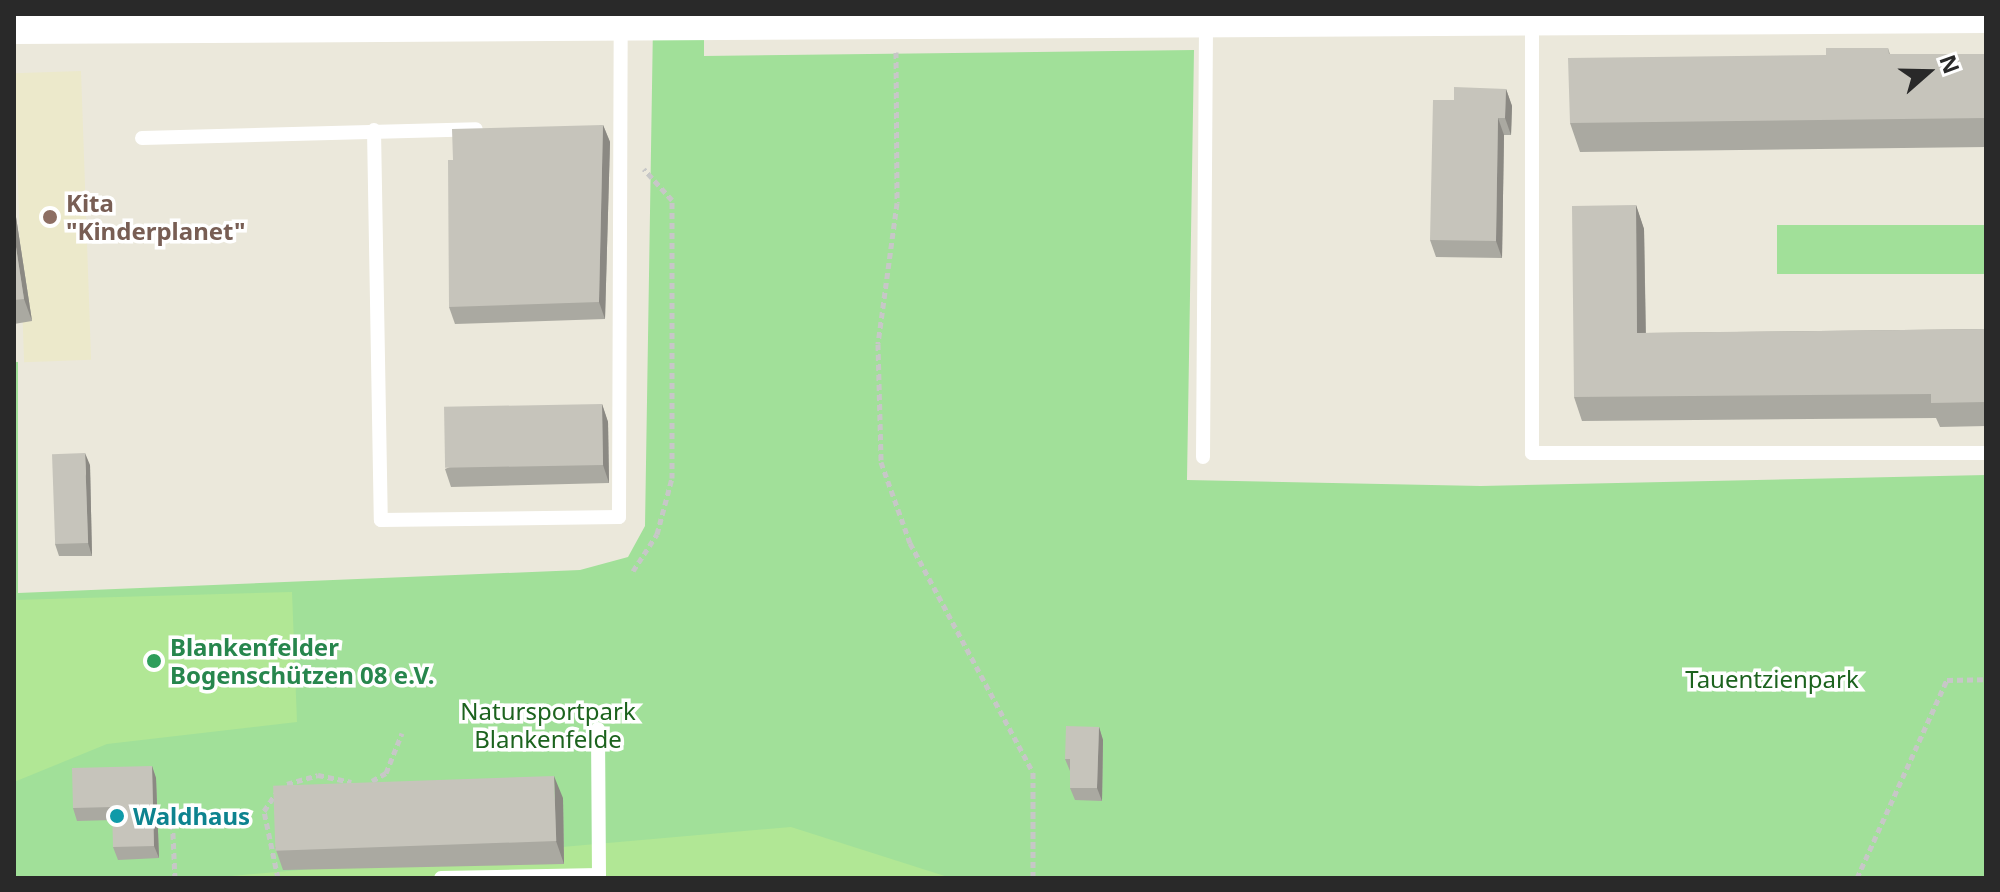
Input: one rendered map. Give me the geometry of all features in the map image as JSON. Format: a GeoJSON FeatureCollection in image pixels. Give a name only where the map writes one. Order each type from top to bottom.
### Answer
{"type":"FeatureCollection","features":[{"type":"Feature","properties":{"kind":"street"},"geometry":{"type":"LineString","coordinates":[[14,30],[896,23],[1206,24],[1532,18],[1986,19]]}},
{"type":"Feature","properties":{"kind":"lane"},"geometry":{"type":"LineString","coordinates":[[1532,18],[1532,453],[1986,453]]}},
{"type":"Feature","properties":{"kind":"lane"},"geometry":{"type":"LineString","coordinates":[[1203,457],[1206,24]]}},
{"type":"Feature","properties":{"kind":"lane"},"geometry":{"type":"LineString","coordinates":[[374,130],[381,520],[619,517],[613,128],[621,25]]}},
{"type":"Feature","properties":{"kind":"lane"},"geometry":{"type":"LineString","coordinates":[[142,138],[497,129]]}},
{"type":"Feature","properties":{"kind":"lane"},"geometry":{"type":"LineString","coordinates":[[441,878],[599,875],[598,729]]}},
{"type":"Feature","properties":{"kind":"path"},"geometry":{"type":"LineString","coordinates":[[896,23],[897,203],[878,344],[881,462],[910,543],[1033,772],[1033,878]]}},
{"type":"Feature","properties":{"kind":"path"},"geometry":{"type":"LineString","coordinates":[[633,571],[657,534],[672,478],[672,200],[657,178],[634,162]]}},
{"type":"Feature","properties":{"kind":"path"},"geometry":{"type":"LineString","coordinates":[[1857,878],[1947,680],[1986,679]]}},
{"type":"Feature","properties":{"kind":"path"},"geometry":{"type":"LineString","coordinates":[[278,878],[267,843],[264,811],[271,794],[318,775],[353,783],[377,780],[394,757],[402,733]]}},
{"type":"Feature","properties":{"kind":"path"},"geometry":{"type":"LineString","coordinates":[[157,812],[172,813],[175,878]]}},
{"type":"Feature","properties":{"kind":"shaded area","name":"Kita \"Kinderplanet\""},"geometry":{"type":"Polygon","coordinates":[[[81,71],[91,360],[24,362],[14,73],[81,71]]]}},
{"type":"Feature","properties":{"kind":"green space"},"geometry":{"type":"Polygon","coordinates":[[[704,23],[704,56],[1194,50],[1187,480],[1481,486],[1986,475],[1986,878],[14,878],[14,362],[18,362],[18,593],[580,570],[628,557],[645,526],[653,24],[704,23]]]}},
{"type":"Feature","properties":{"kind":"green space"},"geometry":{"type":"Polygon","coordinates":[[[1777,225],[1986,225],[1986,274],[1777,274],[1777,225]]]}},
{"type":"Feature","properties":{"kind":"green space","name":"Blankenfelder Bogenschützen 08 e.V."},"geometry":{"type":"Polygon","coordinates":[[[292,592],[297,722],[107,744],[14,782],[14,600],[292,592]]]}},
{"type":"Feature","properties":{"kind":"green space"},"geometry":{"type":"Polygon","coordinates":[[[791,827],[951,878],[208,878],[791,827]]]}},
{"type":"Feature","properties":{"kind":"building"},"geometry":{"type":"Polygon","coordinates":[[[1826,48],[1888,48],[1889,54],[1986,54],[1986,118],[1570,123],[1568,58],[1826,55],[1826,48]]]}},
{"type":"Feature","properties":{"kind":"building"},"geometry":{"type":"Polygon","coordinates":[[[1454,87],[1506,89],[1505,118],[1498,118],[1496,241],[1430,240],[1433,100],[1454,100],[1454,87]]]}},
{"type":"Feature","properties":{"kind":"building"},"geometry":{"type":"Polygon","coordinates":[[[603,125],[599,302],[449,307],[448,160],[453,160],[452,129],[603,125]]]}},
{"type":"Feature","properties":{"kind":"building"},"geometry":{"type":"Polygon","coordinates":[[[1636,205],[1637,333],[1986,329],[1986,402],[1931,403],[1931,394],[1574,397],[1572,206],[1636,205]]]}},
{"type":"Feature","properties":{"kind":"building"},"geometry":{"type":"Polygon","coordinates":[[[14,234],[24,299],[14,300],[14,234]]]}},
{"type":"Feature","properties":{"kind":"building"},"geometry":{"type":"Polygon","coordinates":[[[602,404],[603,465],[445,468],[444,407],[602,404]]]}},
{"type":"Feature","properties":{"kind":"building"},"geometry":{"type":"Polygon","coordinates":[[[85,453],[88,543],[55,544],[52,454],[85,453]]]}},
{"type":"Feature","properties":{"kind":"building"},"geometry":{"type":"Polygon","coordinates":[[[1066,726],[1099,727],[1097,788],[1070,788],[1070,759],[1065,759],[1066,726]]]}},
{"type":"Feature","properties":{"kind":"building","name":"Waldhaus"},"geometry":{"type":"Polygon","coordinates":[[[152,766],[154,846],[113,847],[112,807],[73,808],[72,768],[152,766]]]}},
{"type":"Feature","properties":{"kind":"building"},"geometry":{"type":"Polygon","coordinates":[[[554,776],[556,841],[275,851],[273,786],[554,776]]]}},
{"type":"Feature","properties":{"kind":"place","name":"Kita \"Kinderplanet\""},"geometry":{"type":"Point","coordinates":[50,217]}},
{"type":"Feature","properties":{"kind":"place","name":"Blankenfelder Bogenschützen 08 e.V."},"geometry":{"type":"Point","coordinates":[154,661]}},
{"type":"Feature","properties":{"kind":"place","name":"Waldhaus"},"geometry":{"type":"Point","coordinates":[117,816]}},
{"type":"Feature","properties":{"kind":"park label","name":"Tauentzienpark"},"geometry":{"type":"Point","coordinates":[1772,679]}},
{"type":"Feature","properties":{"kind":"park label","name":"Natursportpark Blankenfelde"},"geometry":{"type":"Point","coordinates":[548,725]}}]}
